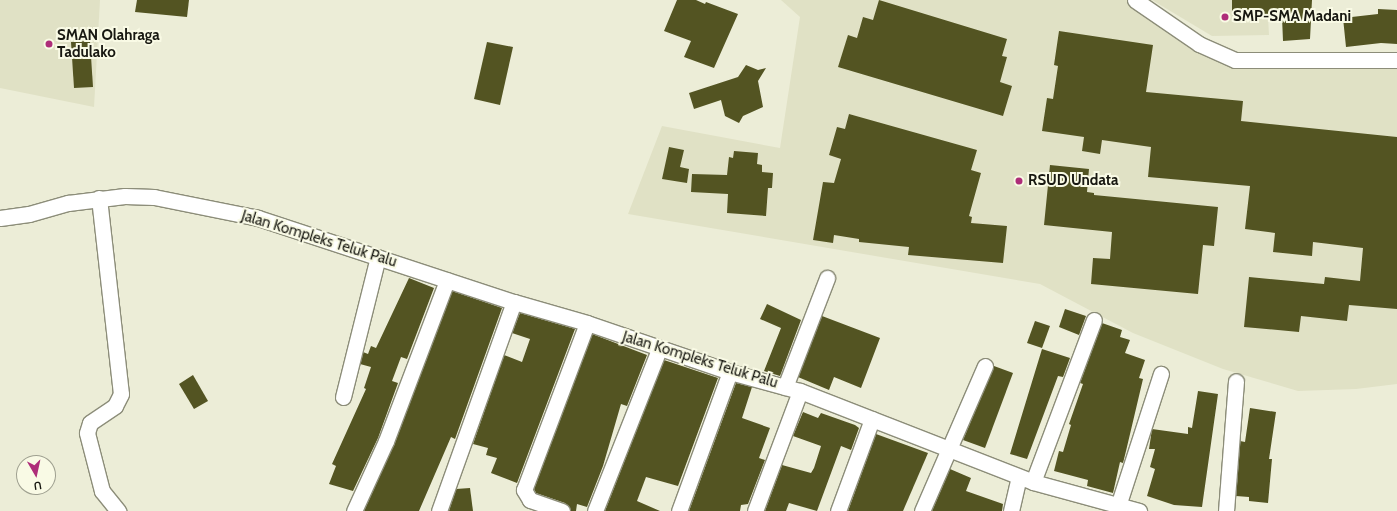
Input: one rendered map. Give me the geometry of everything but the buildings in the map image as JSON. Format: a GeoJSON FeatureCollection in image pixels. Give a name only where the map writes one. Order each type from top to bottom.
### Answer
{"type":"FeatureCollection","features":[{"type":"Feature","properties":{"kind":"street"},"geometry":{"type":"LineString","coordinates":[[1135,0],[1199,44],[1235,60],[1397,60]]}},
{"type":"Feature","properties":{"kind":"street","name":"Jalan Kompleks Teluk Palu"},"geometry":{"type":"LineString","coordinates":[[0,218],[29,214],[68,203],[99,198],[154,197],[258,218],[514,302],[587,323],[659,349],[730,372],[800,391],[1026,479],[1139,511]]}},
{"type":"Feature","properties":{"kind":"street"},"geometry":{"type":"LineString","coordinates":[[99,198],[121,394],[115,406],[90,423],[87,433],[102,491],[118,511]]}},
{"type":"Feature","properties":{"kind":"street"},"geometry":{"type":"LineString","coordinates":[[343,398],[378,257]]}},
{"type":"Feature","properties":{"kind":"street"},"geometry":{"type":"LineString","coordinates":[[785,387],[827,278]]}},
{"type":"Feature","properties":{"kind":"street"},"geometry":{"type":"LineString","coordinates":[[354,511],[386,441],[447,280]]}},
{"type":"Feature","properties":{"kind":"street"},"geometry":{"type":"LineString","coordinates":[[439,511],[514,302]]}},
{"type":"Feature","properties":{"kind":"street"},"geometry":{"type":"LineString","coordinates":[[1011,511],[1094,320]]}},
{"type":"Feature","properties":{"kind":"street"},"geometry":{"type":"LineString","coordinates":[[562,511],[545,507],[527,497],[524,490],[532,464],[587,323]]}},
{"type":"Feature","properties":{"kind":"street"},"geometry":{"type":"LineString","coordinates":[[595,511],[659,349]]}},
{"type":"Feature","properties":{"kind":"street"},"geometry":{"type":"LineString","coordinates":[[922,511],[985,366]]}},
{"type":"Feature","properties":{"kind":"street"},"geometry":{"type":"LineString","coordinates":[[679,511],[730,372]]}},
{"type":"Feature","properties":{"kind":"street"},"geometry":{"type":"LineString","coordinates":[[1118,506],[1161,374]]}},
{"type":"Feature","properties":{"kind":"street"},"geometry":{"type":"LineString","coordinates":[[1226,511],[1236,381]]}},
{"type":"Feature","properties":{"kind":"street"},"geometry":{"type":"LineString","coordinates":[[755,511],[800,391]]}},
{"type":"Feature","properties":{"kind":"street"},"geometry":{"type":"LineString","coordinates":[[838,511],[872,419]]}},
{"type":"Feature","properties":{"kind":"shaded area","name":"SMAN Olahraga Tadulako"},"geometry":{"type":"Polygon","coordinates":[[[0,0],[100,0],[94,107],[0,88],[0,0]]]}},
{"type":"Feature","properties":{"kind":"shaded area","name":"RSUD Undata"},"geometry":{"type":"Polygon","coordinates":[[[781,0],[1128,0],[1237,69],[1377,59],[1397,60],[1397,384],[1356,389],[1298,391],[1223,369],[1133,333],[1040,284],[628,214],[662,126],[780,148],[800,17],[781,0]]]}},
{"type":"Feature","properties":{"kind":"shaded area","name":"SMP-SMA Madani"},"geometry":{"type":"Polygon","coordinates":[[[1152,0],[1267,0],[1269,35],[1212,36],[1152,0]]]}},
{"type":"Feature","properties":{"kind":"place","name":"SMP-SMA Madani"},"geometry":{"type":"Point","coordinates":[1225,17]}},
{"type":"Feature","properties":{"kind":"place","name":"SMAN Olahraga Tadulako"},"geometry":{"type":"Point","coordinates":[49,44]}},
{"type":"Feature","properties":{"kind":"place","name":"RSUD Undata"},"geometry":{"type":"Point","coordinates":[1019,181]}}]}
